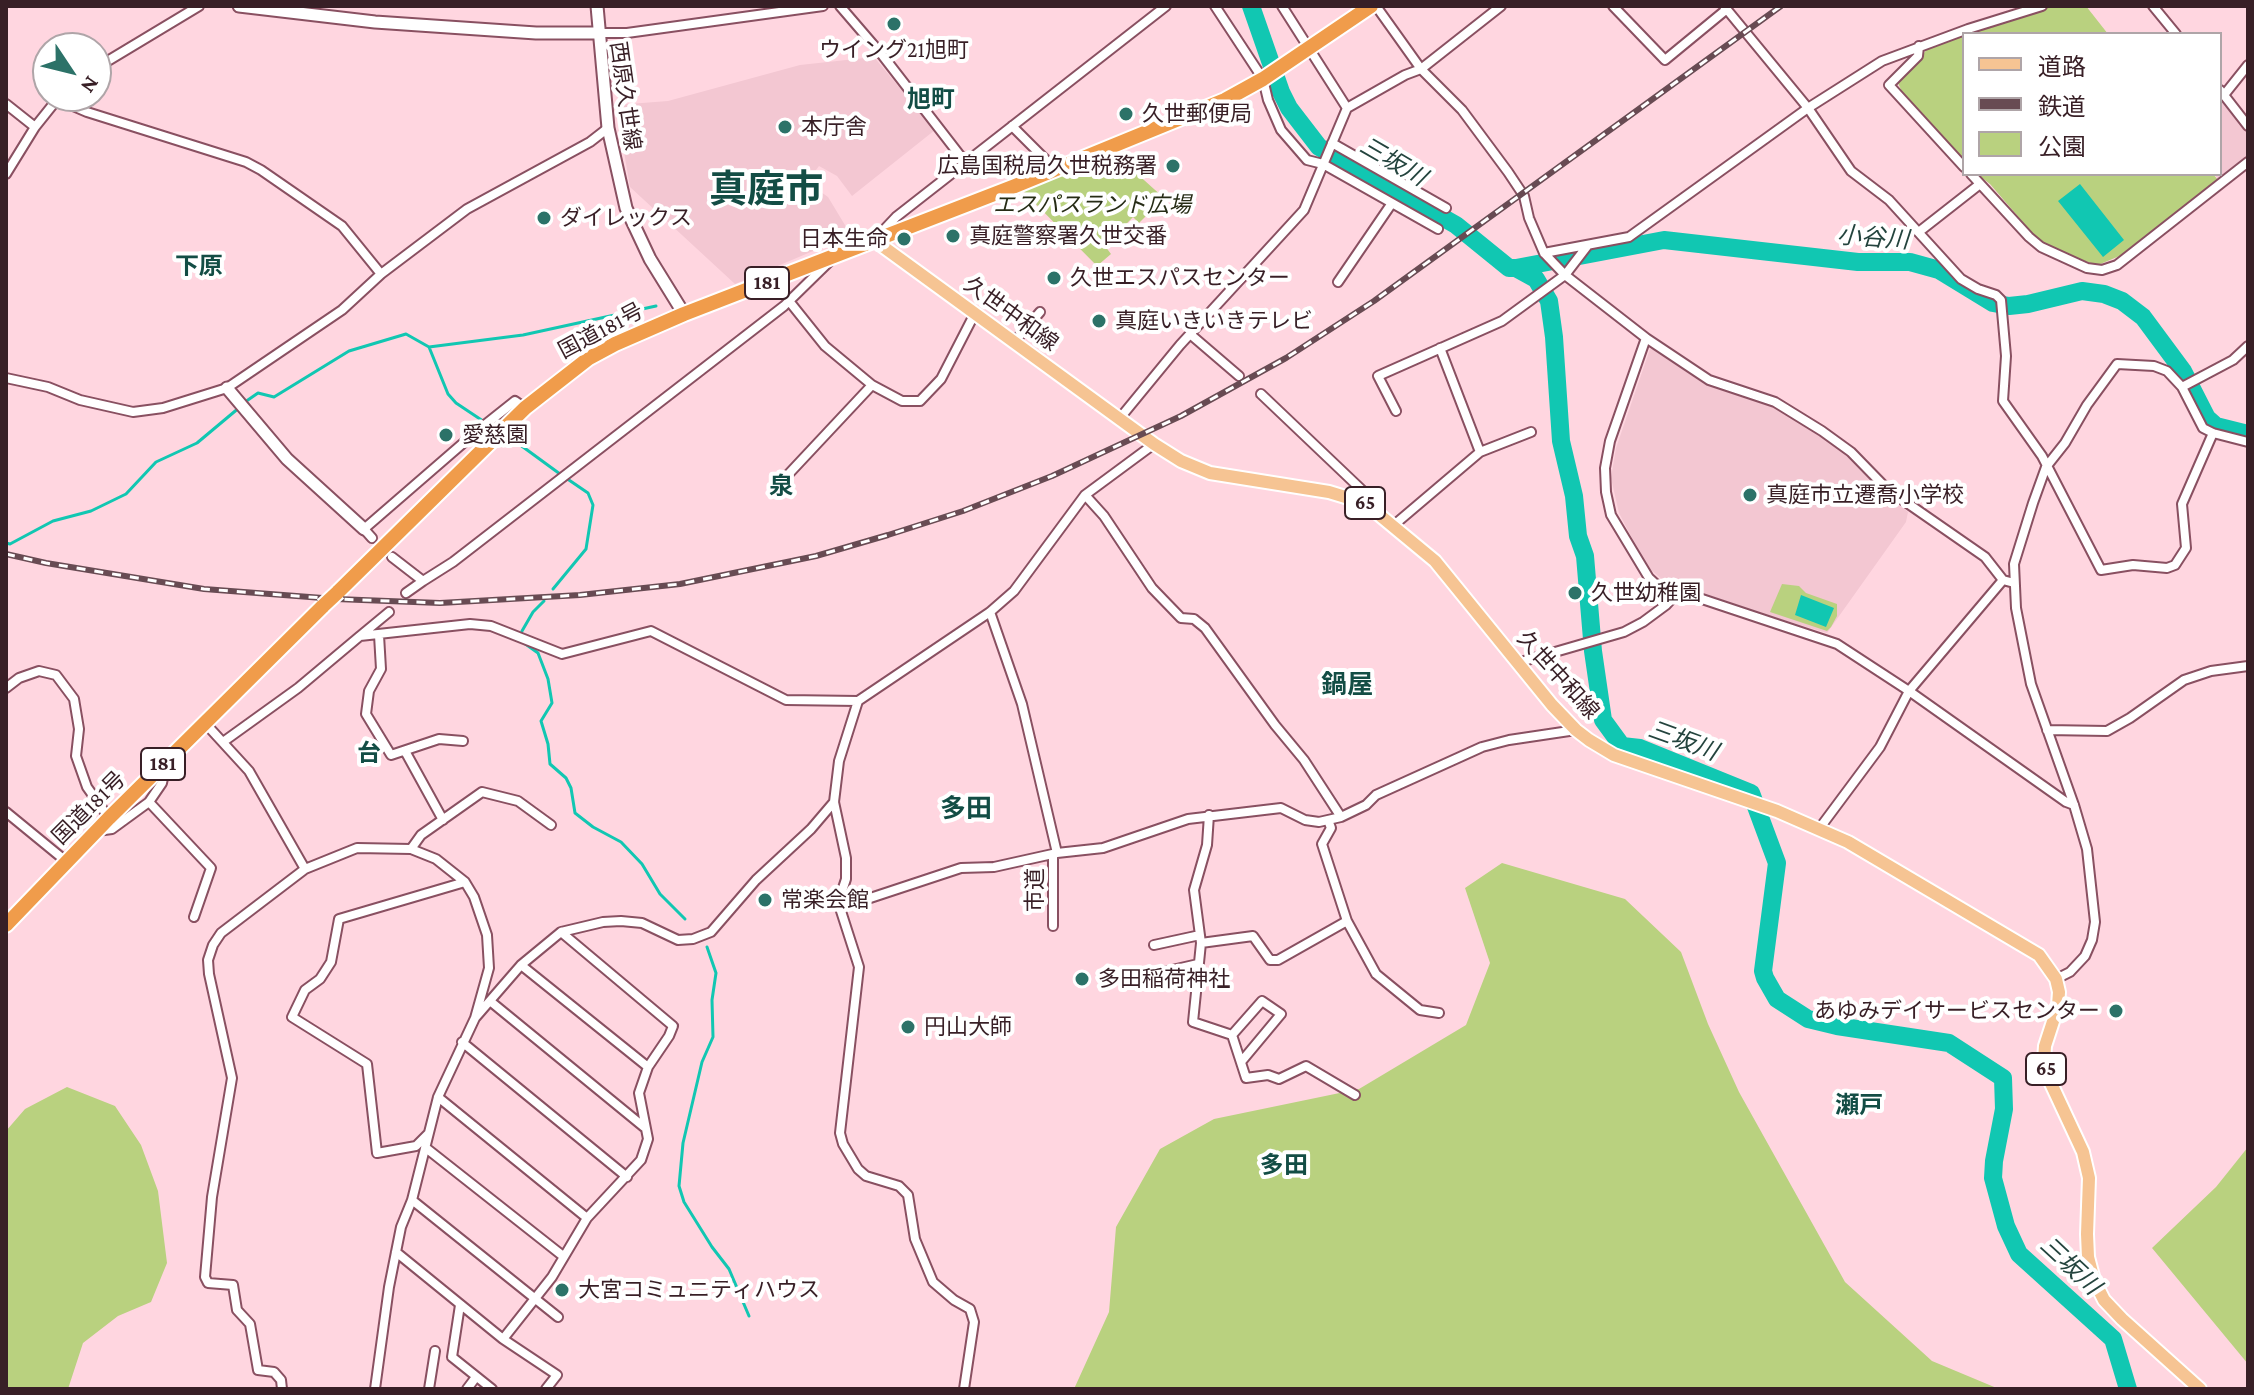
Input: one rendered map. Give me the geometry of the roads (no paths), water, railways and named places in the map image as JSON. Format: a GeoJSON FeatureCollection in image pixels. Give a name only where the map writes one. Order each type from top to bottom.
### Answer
{"type":"FeatureCollection","features":[{"type":"Feature","properties":{"kind":"highway","name":"国道181号"},"geometry":{"type":"LineString","coordinates":[[6,925],[109,818],[525,408],[589,358],[684,314],[874,240],[898,224],[1055,170],[1225,100],[1263,79],[1374,6]]}},
{"type":"Feature","properties":{"kind":"main road","name":"西原久世線"},"geometry":{"type":"LineString","coordinates":[[239,6],[375,22],[536,33],[598,33],[608,128],[626,208],[650,259],[684,314]]}},
{"type":"Feature","properties":{"kind":"main road"},"geometry":{"type":"LineString","coordinates":[[597,6],[598,33]]}},
{"type":"Feature","properties":{"kind":"main road","name":"久世中和線"},"geometry":{"type":"LineString","coordinates":[[874,240],[1181,461],[1210,473],[1329,492],[1365,503],[1435,561],[1576,730],[1614,755],[1819,829],[1892,867],[2039,955],[2056,979]]}},
{"type":"Feature","properties":{"kind":"main road"},"geometry":{"type":"LineString","coordinates":[[227,388],[287,459],[364,529]]}},
{"type":"Feature","properties":{"kind":"main road","name":"65"},"geometry":{"type":"LineString","coordinates":[[2056,979],[2058,1006],[2045,1046],[2044,1061],[2048,1077],[2083,1152],[2089,1178],[2087,1234],[2094,1280],[2104,1300],[2122,1319],[2200,1389]]}},
{"type":"Feature","properties":{"kind":"street"},"geometry":{"type":"LineString","coordinates":[[112,58],[199,6]]}},
{"type":"Feature","properties":{"kind":"street"},"geometry":{"type":"LineString","coordinates":[[598,33],[627,33],[823,6]]}},
{"type":"Feature","properties":{"kind":"street"},"geometry":{"type":"LineString","coordinates":[[840,6],[965,162]]}},
{"type":"Feature","properties":{"kind":"street"},"geometry":{"type":"LineString","coordinates":[[898,224],[965,162],[1166,6]]}},
{"type":"Feature","properties":{"kind":"street"},"geometry":{"type":"LineString","coordinates":[[1215,6],[1263,79],[1281,130],[1307,160],[1323,163],[1438,229]]}},
{"type":"Feature","properties":{"kind":"street"},"geometry":{"type":"LineString","coordinates":[[1282,6],[1347,108]]}},
{"type":"Feature","properties":{"kind":"street"},"geometry":{"type":"LineString","coordinates":[[1374,6],[1421,69],[1462,110],[1508,172],[1524,196],[1529,218],[1544,253],[1565,275],[1646,338],[1709,380],[1775,402],[1822,431],[1851,452],[1887,489],[1985,557],[2003,580],[2014,583]]}},
{"type":"Feature","properties":{"kind":"street"},"geometry":{"type":"LineString","coordinates":[[1120,418],[1190,334],[1304,210],[1347,108],[1421,69],[1501,6]]}},
{"type":"Feature","properties":{"kind":"street"},"geometry":{"type":"LineString","coordinates":[[1613,6],[1665,60],[1725,8],[1808,108],[1851,171],[1889,200],[1961,279],[2001,300],[2006,356],[2003,401],[2042,456],[2101,570],[2133,565],[2167,568],[2175,565],[2186,548],[2182,504],[2213,433]]}},
{"type":"Feature","properties":{"kind":"street"},"geometry":{"type":"LineString","coordinates":[[1544,253],[1629,237],[1808,108],[1882,61],[2042,6]]}},
{"type":"Feature","properties":{"kind":"street"},"geometry":{"type":"LineString","coordinates":[[2153,6],[2174,32]]}},
{"type":"Feature","properties":{"kind":"street"},"geometry":{"type":"LineString","coordinates":[[1919,46],[1918,56],[1889,85],[1962,165]]}},
{"type":"Feature","properties":{"kind":"street"},"geometry":{"type":"LineString","coordinates":[[2248,65],[2222,93],[2248,126]]}},
{"type":"Feature","properties":{"kind":"street"},"geometry":{"type":"LineString","coordinates":[[6,104],[35,127]]}},
{"type":"Feature","properties":{"kind":"street"},"geometry":{"type":"LineString","coordinates":[[6,174],[47,112]]}},
{"type":"Feature","properties":{"kind":"street"},"geometry":{"type":"LineString","coordinates":[[87,112],[246,162],[261,170],[342,226],[381,274]]}},
{"type":"Feature","properties":{"kind":"street"},"geometry":{"type":"LineString","coordinates":[[1012,126],[1055,170]]}},
{"type":"Feature","properties":{"kind":"street"},"geometry":{"type":"LineString","coordinates":[[6,378],[133,412],[163,408],[227,388],[342,310],[381,274],[467,209],[590,142],[608,128]]}},
{"type":"Feature","properties":{"kind":"street"},"geometry":{"type":"LineString","coordinates":[[1332,143],[1446,208]]}},
{"type":"Feature","properties":{"kind":"street"},"geometry":{"type":"LineString","coordinates":[[1973,176],[2041,247],[2087,268],[2102,270],[2117,265],[2248,162]]}},
{"type":"Feature","properties":{"kind":"street"},"geometry":{"type":"LineString","coordinates":[[1920,231],[1980,184]]}},
{"type":"Feature","properties":{"kind":"street"},"geometry":{"type":"LineString","coordinates":[[1338,282],[1392,203]]}},
{"type":"Feature","properties":{"kind":"street"},"geometry":{"type":"LineString","coordinates":[[1396,411],[1378,376],[1502,321],[1565,275],[1588,245]]}},
{"type":"Feature","properties":{"kind":"street"},"geometry":{"type":"LineString","coordinates":[[406,593],[453,562],[789,301],[835,256]]}},
{"type":"Feature","properties":{"kind":"street"},"geometry":{"type":"LineString","coordinates":[[789,301],[825,346],[872,385],[902,401],[920,401],[941,379],[975,313]]}},
{"type":"Feature","properties":{"kind":"street"},"geometry":{"type":"LineString","coordinates":[[1015,341],[1040,312]]}},
{"type":"Feature","properties":{"kind":"street"},"geometry":{"type":"LineString","coordinates":[[1190,334],[1239,376]]}},
{"type":"Feature","properties":{"kind":"street"},"geometry":{"type":"LineString","coordinates":[[1646,338],[1610,441],[1605,468],[1611,515],[1649,578],[1661,589],[1696,597],[1837,644],[2074,805]]}},
{"type":"Feature","properties":{"kind":"street"},"geometry":{"type":"LineString","coordinates":[[2182,387],[2233,360],[2248,346]]}},
{"type":"Feature","properties":{"kind":"street"},"geometry":{"type":"LineString","coordinates":[[1440,348],[1480,452]]}},
{"type":"Feature","properties":{"kind":"street"},"geometry":{"type":"LineString","coordinates":[[2056,979],[2070,972],[2085,956],[2095,922],[2087,849],[2031,684],[2016,608],[2014,564],[2046,467],[2117,364],[2154,366],[2167,371],[2182,387],[2203,428],[2248,442]]}},
{"type":"Feature","properties":{"kind":"street"},"geometry":{"type":"LineString","coordinates":[[783,480],[872,385]]}},
{"type":"Feature","properties":{"kind":"street"},"geometry":{"type":"LineString","coordinates":[[1261,394],[1364,492],[1365,503]]}},
{"type":"Feature","properties":{"kind":"street"},"geometry":{"type":"LineString","coordinates":[[372,538],[364,529],[515,401],[525,408]]}},
{"type":"Feature","properties":{"kind":"street"},"geometry":{"type":"LineString","coordinates":[[1394,525],[1480,452],[1531,432]]}},
{"type":"Feature","properties":{"kind":"street"},"geometry":{"type":"LineString","coordinates":[[360,636],[470,624],[491,626],[562,654],[651,631],[786,700],[858,701],[990,612],[1014,591],[1085,495],[1154,444]]}},
{"type":"Feature","properties":{"kind":"street"},"geometry":{"type":"LineString","coordinates":[[1085,495],[1104,516],[1152,588],[1181,618],[1194,619],[1205,628],[1304,760],[1341,817]]}},
{"type":"Feature","properties":{"kind":"street"},"geometry":{"type":"LineString","coordinates":[[392,557],[423,581]]}},
{"type":"Feature","properties":{"kind":"street"},"geometry":{"type":"LineString","coordinates":[[1819,829],[1880,747],[1909,691],[2003,580]]}},
{"type":"Feature","properties":{"kind":"street"},"geometry":{"type":"LineString","coordinates":[[1517,663],[1624,632],[1643,622],[1676,594]]}},
{"type":"Feature","properties":{"kind":"street"},"geometry":{"type":"LineString","coordinates":[[223,742],[298,688],[389,612]]}},
{"type":"Feature","properties":{"kind":"street","name":"市道"},"geometry":{"type":"LineString","coordinates":[[990,612],[1022,704],[1055,854],[1053,926]]}},
{"type":"Feature","properties":{"kind":"street"},"geometry":{"type":"LineString","coordinates":[[379,635],[381,669],[369,691],[366,714],[391,755],[439,739],[463,741]]}},
{"type":"Feature","properties":{"kind":"street"},"geometry":{"type":"LineString","coordinates":[[2047,730],[2107,731],[2184,680],[2211,671],[2248,666]]}},
{"type":"Feature","properties":{"kind":"street"},"geometry":{"type":"LineString","coordinates":[[6,688],[19,678],[39,671],[56,675],[74,699],[79,729],[76,756],[87,787],[109,818]]}},
{"type":"Feature","properties":{"kind":"street"},"geometry":{"type":"LineString","coordinates":[[858,701],[839,761],[834,802],[846,858],[846,879],[839,900],[840,908],[859,967],[840,1133],[843,1144],[866,1176],[899,1186],[908,1195],[915,1239],[933,1282],[970,1309],[974,1322],[964,1389]]}},
{"type":"Feature","properties":{"kind":"street"},"geometry":{"type":"LineString","coordinates":[[205,723],[249,771],[305,869]]}},
{"type":"Feature","properties":{"kind":"street"},"geometry":{"type":"LineString","coordinates":[[840,908],[961,868],[994,867],[1103,848],[1188,819],[1209,815],[1281,808],[1305,820],[1319,822],[1341,817],[1366,805],[1376,795],[1482,747],[1576,730]]}},
{"type":"Feature","properties":{"kind":"street"},"geometry":{"type":"LineString","coordinates":[[405,751],[443,820]]}},
{"type":"Feature","properties":{"kind":"street"},"geometry":{"type":"LineString","coordinates":[[96,832],[112,829],[149,802],[162,783],[168,760]]}},
{"type":"Feature","properties":{"kind":"street"},"geometry":{"type":"LineString","coordinates":[[411,849],[421,835],[482,792],[518,801],[551,825]]}},
{"type":"Feature","properties":{"kind":"street"},"geometry":{"type":"LineString","coordinates":[[149,802],[211,868],[194,917]]}},
{"type":"Feature","properties":{"kind":"street"},"geometry":{"type":"LineString","coordinates":[[475,1018],[521,965],[561,932],[621,921],[642,923],[678,940],[693,939],[711,932],[756,880],[811,829],[834,802]]}},
{"type":"Feature","properties":{"kind":"street"},"geometry":{"type":"LineString","coordinates":[[6,812],[67,862]]}},
{"type":"Feature","properties":{"kind":"street"},"geometry":{"type":"LineString","coordinates":[[1209,815],[1207,845],[1194,890],[1200,939],[1193,1022],[1232,1035]]}},
{"type":"Feature","properties":{"kind":"street"},"geometry":{"type":"LineString","coordinates":[[1328,820],[1331,828],[1322,844],[1347,921],[1376,974],[1420,1010],[1439,1013]]}},
{"type":"Feature","properties":{"kind":"street"},"geometry":{"type":"LineString","coordinates":[[282,1389],[281,1380],[274,1372],[258,1370],[250,1324],[237,1310],[233,1285],[208,1283],[205,1277],[212,1197],[232,1078],[208,960],[221,933],[305,869],[357,848],[411,849],[436,859],[465,882],[474,897],[487,935],[489,968],[475,1018],[438,1097],[412,1200],[401,1227],[375,1389]]}},
{"type":"Feature","properties":{"kind":"street"},"geometry":{"type":"LineString","coordinates":[[429,1133],[416,1146],[377,1153],[367,1064],[292,1017],[305,990],[320,979],[331,962],[339,919],[465,882]]}},
{"type":"Feature","properties":{"kind":"street"},"geometry":{"type":"LineString","coordinates":[[1154,945],[1253,936],[1270,960],[1278,960],[1347,921]]}},
{"type":"Feature","properties":{"kind":"street"},"geometry":{"type":"LineString","coordinates":[[503,1339],[552,1277],[587,1218],[641,1160],[646,1148],[646,1129],[639,1093],[648,1067],[673,1026],[561,932]]}},
{"type":"Feature","properties":{"kind":"street"},"geometry":{"type":"LineString","coordinates":[[1159,973],[1198,964]]}},
{"type":"Feature","properties":{"kind":"street"},"geometry":{"type":"LineString","coordinates":[[521,965],[648,1067]]}},
{"type":"Feature","properties":{"kind":"street"},"geometry":{"type":"LineString","coordinates":[[490,1001],[646,1129]]}},
{"type":"Feature","properties":{"kind":"street"},"geometry":{"type":"LineString","coordinates":[[1232,1035],[1262,1001],[1281,1014],[1241,1062]]}},
{"type":"Feature","properties":{"kind":"street"},"geometry":{"type":"LineString","coordinates":[[1232,1035],[1246,1078],[1268,1075],[1279,1079],[1306,1066],[1355,1095]]}},
{"type":"Feature","properties":{"kind":"street"},"geometry":{"type":"LineString","coordinates":[[462,1042],[627,1177]]}},
{"type":"Feature","properties":{"kind":"street"},"geometry":{"type":"LineString","coordinates":[[438,1097],[587,1218]]}},
{"type":"Feature","properties":{"kind":"street"},"geometry":{"type":"LineString","coordinates":[[426,1148],[563,1256]]}},
{"type":"Feature","properties":{"kind":"street"},"geometry":{"type":"LineString","coordinates":[[412,1200],[558,1317]]}},
{"type":"Feature","properties":{"kind":"street"},"geometry":{"type":"LineString","coordinates":[[396,1252],[503,1339],[557,1375],[546,1389]]}},
{"type":"Feature","properties":{"kind":"street"},"geometry":{"type":"LineString","coordinates":[[460,1305],[452,1357],[492,1389]]}},
{"type":"Feature","properties":{"kind":"street"},"geometry":{"type":"LineString","coordinates":[[429,1389],[435,1351]]}},
{"type":"Feature","properties":{"kind":"street"},"geometry":{"type":"LineString","coordinates":[[467,1389],[476,1377]]}},
{"type":"Feature","properties":{"kind":"waterway","name":"三坂川"},"geometry":{"type":"LineString","coordinates":[[1251,6],[1281,92],[1289,108],[1319,147],[1456,225],[1509,268],[1516,268],[1536,279],[1549,301],[1561,441],[1574,496],[1578,536],[1585,556],[1593,651],[1603,720],[1622,746],[1640,748],[1751,793],[1777,863],[1763,971],[1777,999],[1808,1019],[1949,1043],[2003,1078],[2004,1109],[1993,1178],[2006,1226],[2019,1254],[2113,1339],[2128,1389]]}},
{"type":"Feature","properties":{"kind":"waterway","name":"小谷川"},"geometry":{"type":"LineString","coordinates":[[1516,268],[1664,240],[1858,262],[1910,262],[1939,270],[1993,303],[2009,306],[2082,291],[2104,294],[2122,301],[2143,317],[2183,371],[2207,418],[2216,426],[2248,434]]}},
{"type":"Feature","properties":{"kind":"waterway"},"geometry":{"type":"LineString","coordinates":[[429,347],[523,335],[656,306]]}},
{"type":"Feature","properties":{"kind":"waterway"},"geometry":{"type":"LineString","coordinates":[[245,402],[258,393],[274,397],[349,351],[406,334],[429,347],[448,394],[483,421]]}},
{"type":"Feature","properties":{"kind":"waterway"},"geometry":{"type":"LineString","coordinates":[[6,543],[10,544],[53,521],[91,511],[126,494],[156,462],[197,443],[240,407]]}},
{"type":"Feature","properties":{"kind":"waterway"},"geometry":{"type":"LineString","coordinates":[[508,436],[560,474]]}},
{"type":"Feature","properties":{"kind":"waterway"},"geometry":{"type":"LineString","coordinates":[[553,589],[586,549],[593,505],[588,493],[566,478]]}},
{"type":"Feature","properties":{"kind":"waterway"},"geometry":{"type":"LineString","coordinates":[[522,631],[544,601]]}},
{"type":"Feature","properties":{"kind":"waterway"},"geometry":{"type":"LineString","coordinates":[[524,643],[538,653],[548,679],[552,703],[541,721],[550,764],[566,778],[575,813],[621,842],[642,864],[660,894],[685,919]]}},
{"type":"Feature","properties":{"kind":"waterway"},"geometry":{"type":"LineString","coordinates":[[707,947],[716,973],[712,1000],[713,1037],[702,1062],[683,1143],[679,1186],[684,1202],[729,1269],[749,1316]]}},
{"type":"Feature","properties":{"kind":"railway"},"geometry":{"type":"LineString","coordinates":[[6,554],[204,589],[440,603],[580,595],[680,584],[816,556],[888,535],[963,511],[1052,476],[1181,416],[1286,358],[1374,301],[1781,6]]}},
{"type":"Feature","properties":{"kind":"place","name":"ウイング21旭町"},"geometry":{"type":"Point","coordinates":[894,24]}},
{"type":"Feature","properties":{"kind":"place","name":"久世郵便局"},"geometry":{"type":"Point","coordinates":[1126,114]}},
{"type":"Feature","properties":{"kind":"place","name":"本庁舎"},"geometry":{"type":"Point","coordinates":[785,127]}},
{"type":"Feature","properties":{"kind":"place","name":"広島国税局久世税務署"},"geometry":{"type":"Point","coordinates":[1173,166]}},
{"type":"Feature","properties":{"kind":"place","name":"ダイレックス"},"geometry":{"type":"Point","coordinates":[544,218]}},
{"type":"Feature","properties":{"kind":"place","name":"真庭警察署久世交番"},"geometry":{"type":"Point","coordinates":[953,236]}},
{"type":"Feature","properties":{"kind":"place","name":"日本生命"},"geometry":{"type":"Point","coordinates":[904,239]}},
{"type":"Feature","properties":{"kind":"place","name":"久世エスパスセンター"},"geometry":{"type":"Point","coordinates":[1054,278]}},
{"type":"Feature","properties":{"kind":"place","name":"真庭いきいきテレビ"},"geometry":{"type":"Point","coordinates":[1099,321]}},
{"type":"Feature","properties":{"kind":"place","name":"愛慈園"},"geometry":{"type":"Point","coordinates":[446,435]}},
{"type":"Feature","properties":{"kind":"place","name":"真庭市立遷喬小学校"},"geometry":{"type":"Point","coordinates":[1750,495]}},
{"type":"Feature","properties":{"kind":"place","name":"久世幼稚園"},"geometry":{"type":"Point","coordinates":[1575,593]}},
{"type":"Feature","properties":{"kind":"place","name":"常楽会館"},"geometry":{"type":"Point","coordinates":[765,900]}},
{"type":"Feature","properties":{"kind":"place","name":"多田稲荷神社"},"geometry":{"type":"Point","coordinates":[1082,979]}},
{"type":"Feature","properties":{"kind":"place","name":"あゆみデイサービスセンター"},"geometry":{"type":"Point","coordinates":[2116,1011]}},
{"type":"Feature","properties":{"kind":"place","name":"円山大師"},"geometry":{"type":"Point","coordinates":[908,1027]}},
{"type":"Feature","properties":{"kind":"place","name":"大宮コミュニティハウス"},"geometry":{"type":"Point","coordinates":[562,1290]}},
{"type":"Feature","properties":{"kind":"district","name":"旭町"},"geometry":{"type":"Point","coordinates":[931,100]}},
{"type":"Feature","properties":{"kind":"district","name":"真庭市"},"geometry":{"type":"Point","coordinates":[766,190]}},
{"type":"Feature","properties":{"kind":"district","name":"下原"},"geometry":{"type":"Point","coordinates":[199,267]}},
{"type":"Feature","properties":{"kind":"district","name":"泉"},"geometry":{"type":"Point","coordinates":[781,487]}},
{"type":"Feature","properties":{"kind":"district","name":"鍋屋"},"geometry":{"type":"Point","coordinates":[1347,685]}},
{"type":"Feature","properties":{"kind":"district","name":"台"},"geometry":{"type":"Point","coordinates":[369,754]}},
{"type":"Feature","properties":{"kind":"district","name":"多田"},"geometry":{"type":"Point","coordinates":[966,809]}},
{"type":"Feature","properties":{"kind":"district","name":"瀬戸"},"geometry":{"type":"Point","coordinates":[1859,1106]}},
{"type":"Feature","properties":{"kind":"district","name":"多田"},"geometry":{"type":"Point","coordinates":[1284,1166]}},
{"type":"Feature","properties":{"kind":"park label","name":"エスパスランド広場"},"geometry":{"type":"Point","coordinates":[1092,205]}}]}
